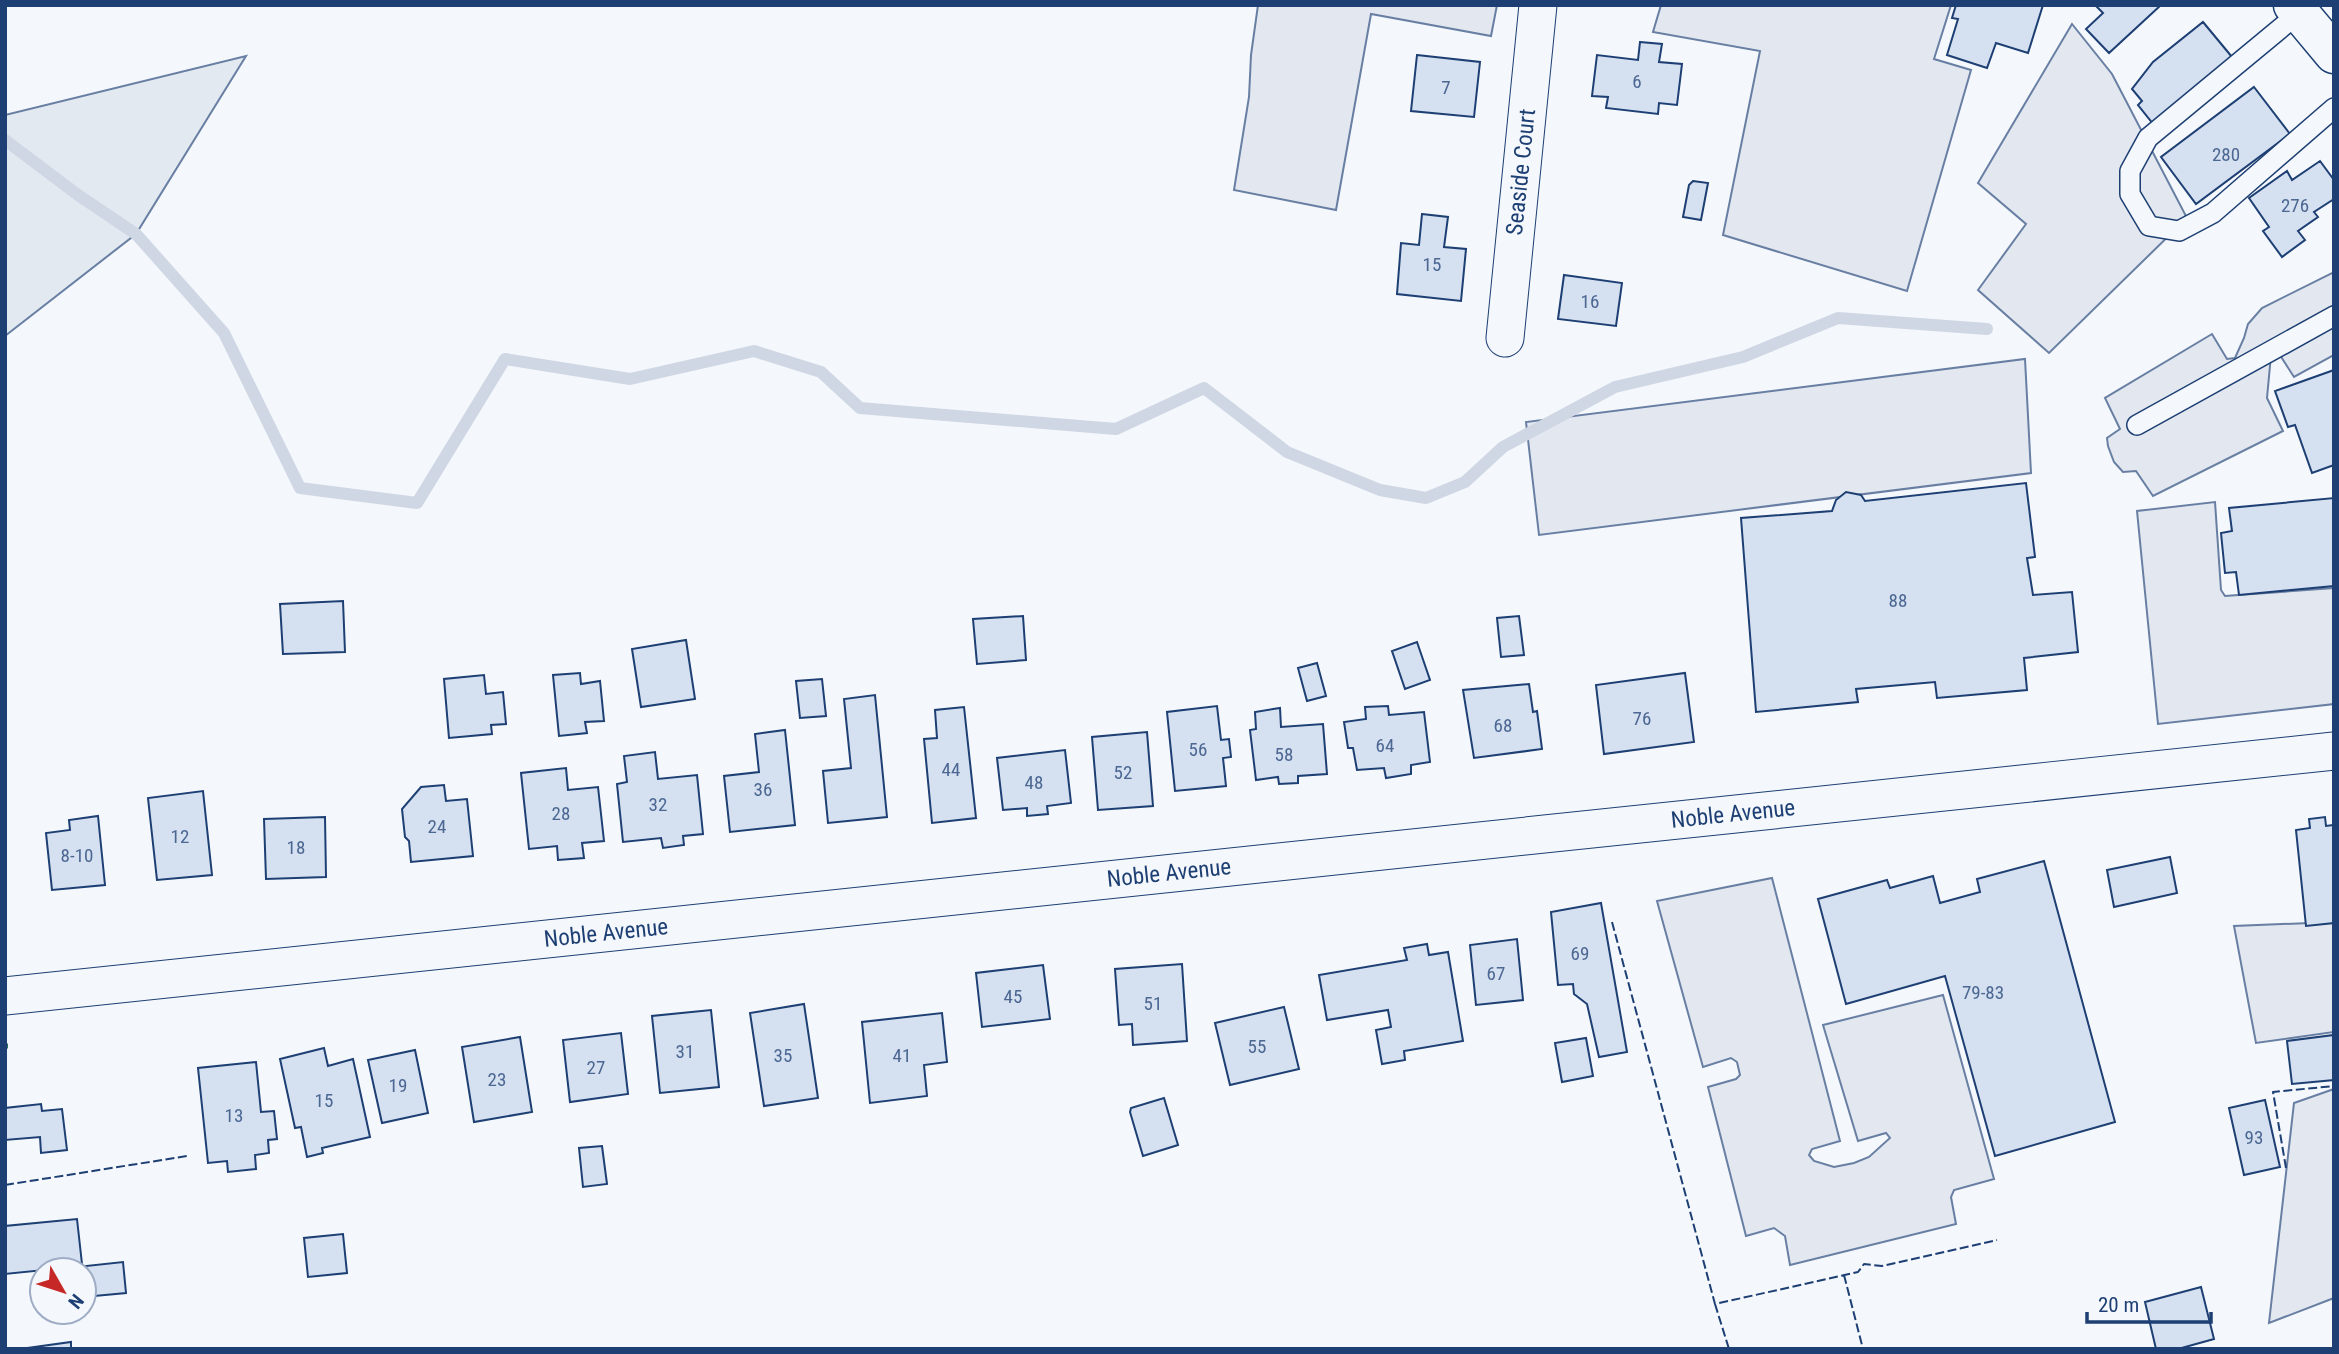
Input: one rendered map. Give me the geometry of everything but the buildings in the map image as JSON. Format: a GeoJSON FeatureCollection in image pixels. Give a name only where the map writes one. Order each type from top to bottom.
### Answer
{"type":"FeatureCollection","features":[{"type":"Feature","properties":{"kind":"main road"},"geometry":{"type":"LineString","coordinates":[[2296,9],[2334,54]]}},
{"type":"Feature","properties":{"kind":"street","name":"Seaside Court"},"geometry":{"type":"LineString","coordinates":[[1504,338],[1538,5]]}},
{"type":"Feature","properties":{"kind":"street","name":"Noble Avenue"},"geometry":{"type":"LineString","coordinates":[[5,996],[2334,751]]}},
{"type":"Feature","properties":{"kind":"lane"},"geometry":{"type":"LineString","coordinates":[[2296,9],[2148,138],[2130,171],[2130,194],[2149,226],[2179,231],[2213,213],[2334,108]]}},
{"type":"Feature","properties":{"kind":"lane"},"geometry":{"type":"LineString","coordinates":[[2137,425],[2334,316]]}},
{"type":"Feature","properties":{"kind":"shaded area"},"geometry":{"type":"Polygon","coordinates":[[[1258,5],[1497,5],[1491,36],[1371,14],[1336,210],[1234,190],[1249,97],[1258,5]]]}},
{"type":"Feature","properties":{"kind":"shaded area"},"geometry":{"type":"Polygon","coordinates":[[[1661,5],[1951,5],[1934,59],[1971,70],[1907,291],[1723,235],[1760,51],[1653,32],[1661,5]]]}},
{"type":"Feature","properties":{"kind":"shaded area"},"geometry":{"type":"Polygon","coordinates":[[[2072,24],[2112,74],[2187,218],[2049,353],[1978,290],[2026,224],[1978,183],[2072,24]]]}},
{"type":"Feature","properties":{"kind":"shaded area"},"geometry":{"type":"Polygon","coordinates":[[[246,56],[136,234],[5,336],[5,115],[246,56]]]}},
{"type":"Feature","properties":{"kind":"shaded area"},"geometry":{"type":"Polygon","coordinates":[[[2334,272],[2334,355],[2294,377],[2278,352],[2271,355],[2267,398],[2283,431],[2153,496],[2136,471],[2123,472],[2114,462],[2108,446],[2107,438],[2120,429],[2105,398],[2212,334],[2227,359],[2235,358],[2248,324],[2262,308],[2334,272]]]}},
{"type":"Feature","properties":{"kind":"shaded area"},"geometry":{"type":"Polygon","coordinates":[[[2025,359],[2031,473],[1539,535],[1526,422],[2025,359]]]}},
{"type":"Feature","properties":{"kind":"shaded area"},"geometry":{"type":"Polygon","coordinates":[[[2215,502],[2221,590],[2225,596],[2334,588],[2334,704],[2158,724],[2137,511],[2215,502]]]}},
{"type":"Feature","properties":{"kind":"shaded area"},"geometry":{"type":"Polygon","coordinates":[[[1772,878],[1840,1141],[1812,1149],[1809,1155],[1814,1161],[1834,1167],[1854,1163],[1869,1157],[1890,1138],[1886,1133],[1858,1141],[1823,1025],[1943,995],[1994,1179],[1954,1190],[1951,1197],[1956,1224],[1790,1265],[1785,1236],[1774,1228],[1746,1236],[1708,1087],[1736,1079],[1740,1075],[1737,1062],[1731,1058],[1703,1067],[1657,901],[1772,878]]]}},
{"type":"Feature","properties":{"kind":"shaded area"},"geometry":{"type":"Polygon","coordinates":[[[2334,922],[2334,1032],[2256,1043],[2234,926],[2334,922]]]}},
{"type":"Feature","properties":{"kind":"shaded area"},"geometry":{"type":"Polygon","coordinates":[[[2334,1089],[2334,1298],[2269,1323],[2294,1103],[2334,1089]]]}},
{"type":"Feature","properties":{"kind":"waterway"},"geometry":{"type":"LineString","coordinates":[[5,140],[78,195],[136,234],[224,333],[300,488],[417,503],[505,359],[630,379],[754,351],[821,372],[860,408],[1116,429],[1204,388],[1287,452],[1380,490],[1426,498],[1465,482],[1503,447],[1615,387],[1743,357],[1838,318],[1987,329]]}},
{"type":"Feature","properties":{"kind":"fence"},"geometry":{"type":"LineString","coordinates":[[1612,922],[1715,1304],[1858,1272],[1864,1264],[1882,1266],[1997,1240]]}},
{"type":"Feature","properties":{"kind":"fence"},"geometry":{"type":"LineString","coordinates":[[2286,1168],[2273,1092],[2334,1086]]}},
{"type":"Feature","properties":{"kind":"fence"},"geometry":{"type":"LineString","coordinates":[[5,1185],[187,1156]]}},
{"type":"Feature","properties":{"kind":"fence"},"geometry":{"type":"LineString","coordinates":[[1844,1275],[1863,1349]]}},
{"type":"Feature","properties":{"kind":"fence"},"geometry":{"type":"LineString","coordinates":[[1715,1304],[1729,1349]]}}]}
